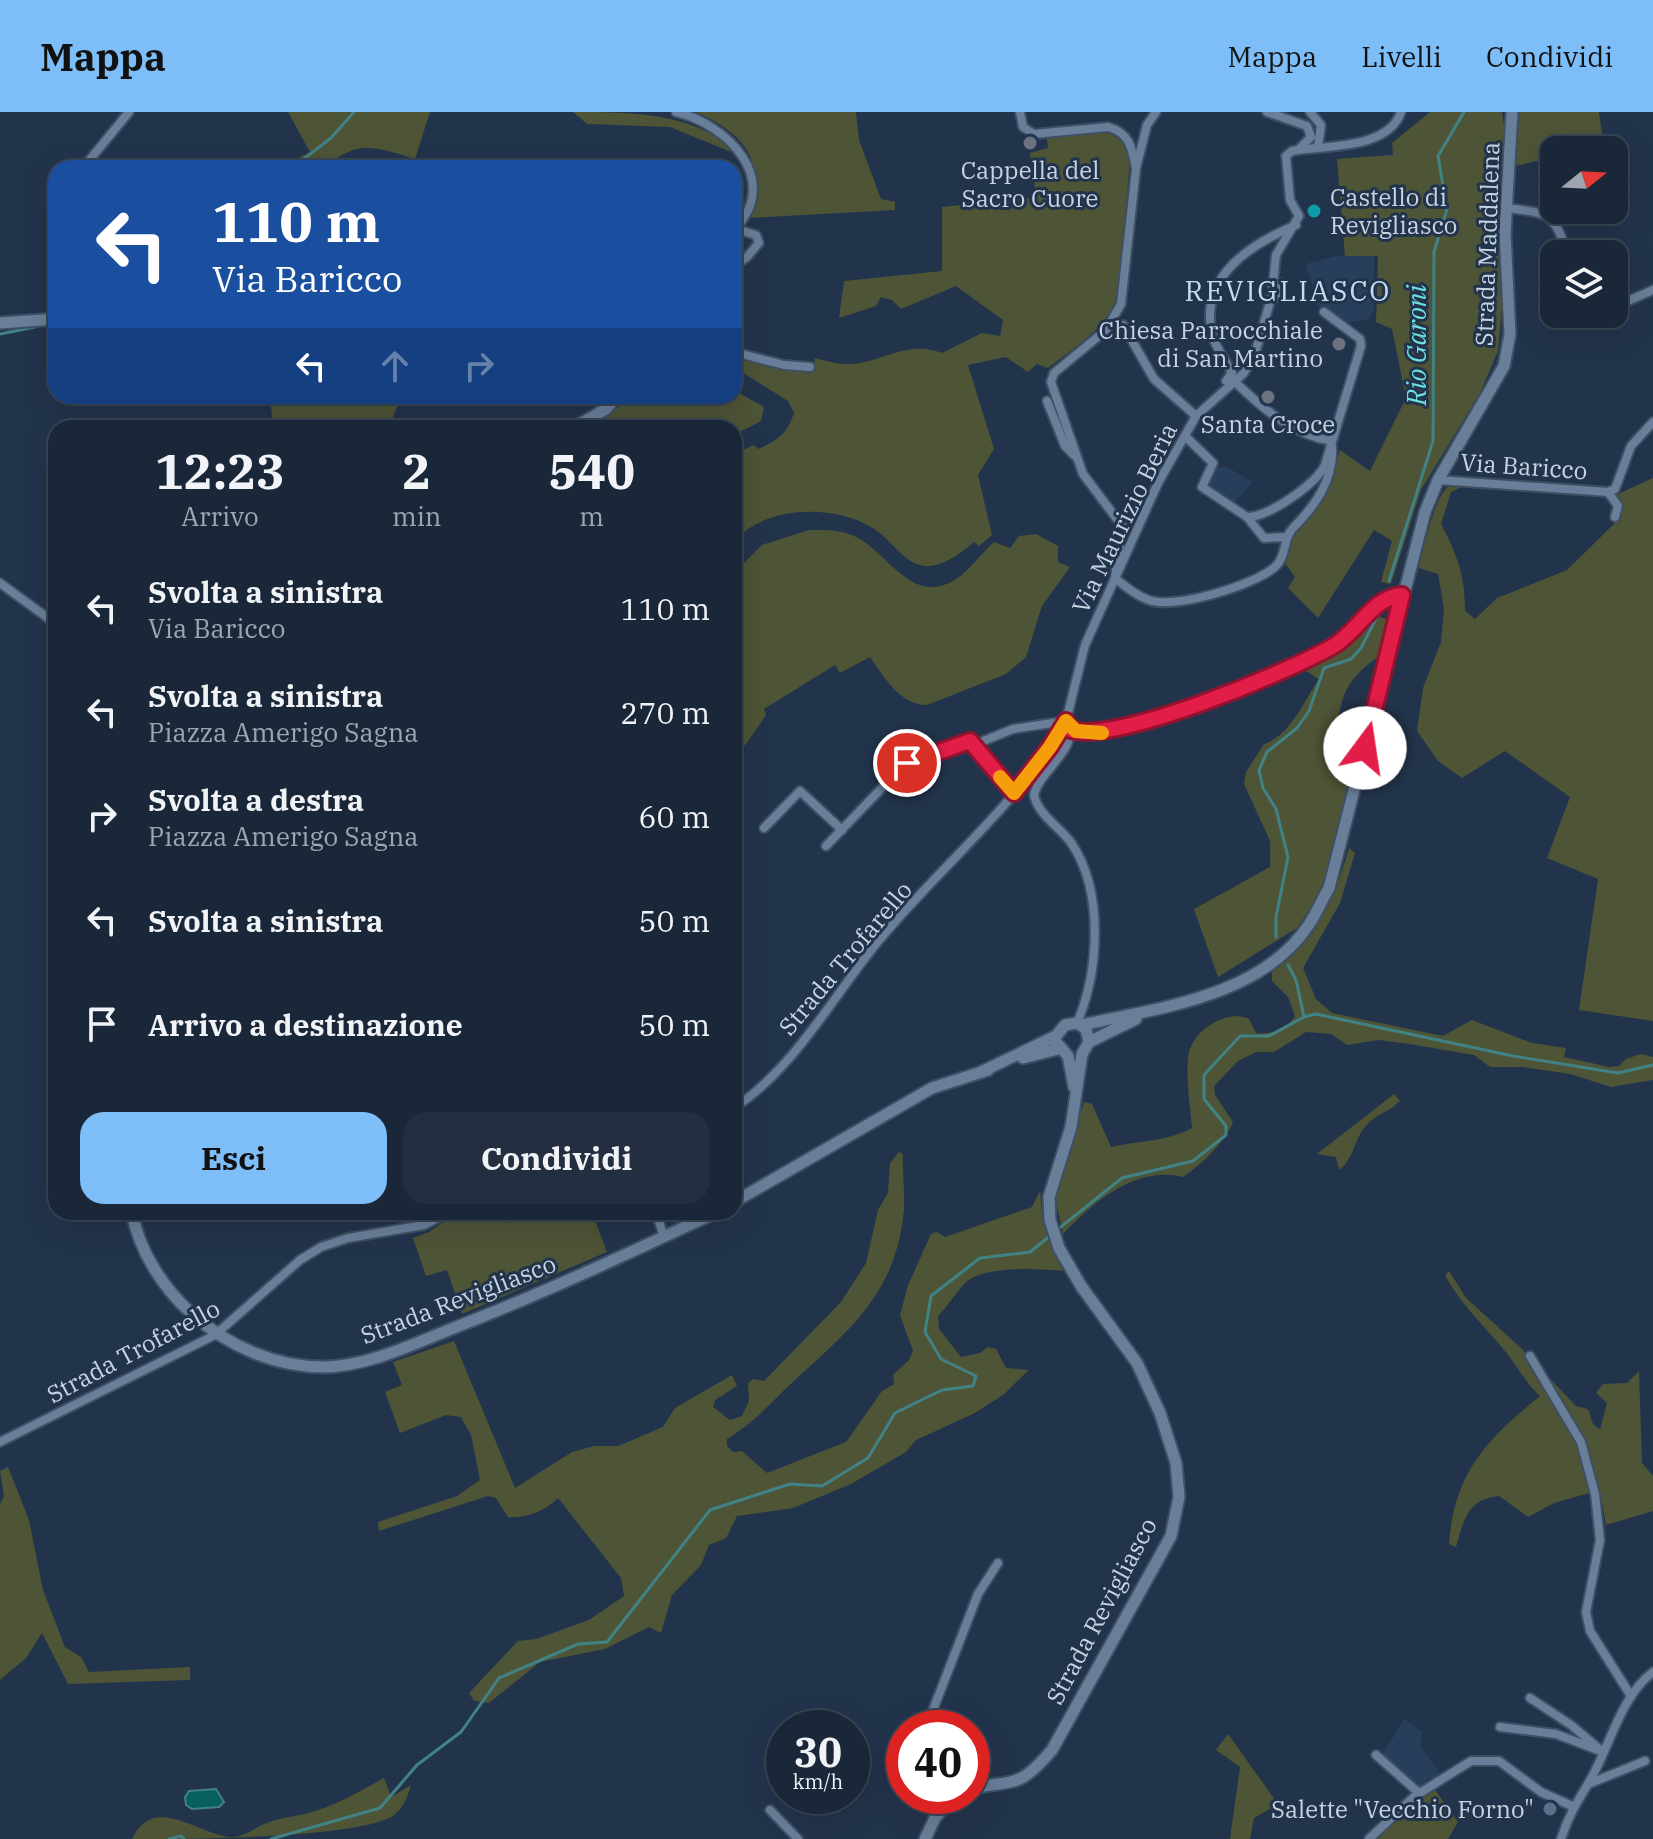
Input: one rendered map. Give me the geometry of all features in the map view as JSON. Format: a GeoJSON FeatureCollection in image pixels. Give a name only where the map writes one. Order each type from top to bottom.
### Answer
{"type":"FeatureCollection","features":[{"type":"Feature","properties":{"kind":"street"},"geometry":{"type":"LineString","coordinates":[[90,160],[129,112]]}},
{"type":"Feature","properties":{"kind":"street"},"geometry":{"type":"LineString","coordinates":[[676,112],[700,117],[722,131],[740,149],[748,167],[751,198],[742,215]]}},
{"type":"Feature","properties":{"kind":"street"},"geometry":{"type":"LineString","coordinates":[[1020,112],[1023,127],[1034,134],[1108,127],[1119,130],[1129,142],[1136,169]]}},
{"type":"Feature","properties":{"kind":"street"},"geometry":{"type":"LineString","coordinates":[[1156,112],[1147,125],[1136,169],[1124,295],[1111,324],[1052,377],[1054,398],[1076,456],[1089,483],[1123,527],[1115,578],[1143,598],[1156,602],[1222,591],[1272,569],[1285,552],[1287,537],[1313,506],[1330,474],[1332,441]]}},
{"type":"Feature","properties":{"kind":"street"},"geometry":{"type":"LineString","coordinates":[[1209,400],[1233,375],[1211,333],[1214,300],[1220,281],[1249,247],[1297,222],[1298,212],[1290,200],[1285,161],[1310,139],[1309,128],[1267,112]]}},
{"type":"Feature","properties":{"kind":"street"},"geometry":{"type":"LineString","coordinates":[[1310,112],[1321,125],[1318,147]]}},
{"type":"Feature","properties":{"kind":"street"},"geometry":{"type":"LineString","coordinates":[[1296,150],[1387,133],[1401,112]]}},
{"type":"Feature","properties":{"kind":"street","name":"Strada Maddalena"},"geometry":{"type":"LineString","coordinates":[[1089,1042],[1151,1012],[1225,987],[1256,972],[1286,950],[1308,927],[1329,888],[1425,512],[1438,480],[1504,366],[1510,334],[1506,208],[1512,118]]}},
{"type":"Feature","properties":{"kind":"street"},"geometry":{"type":"LineString","coordinates":[[1506,208],[1548,215],[1556,223],[1563,240]]}},
{"type":"Feature","properties":{"kind":"street","name":"Via Maurizio Beria"},"geometry":{"type":"LineString","coordinates":[[1014,793],[1066,721],[1085,645],[1158,483],[1196,416],[1209,400],[1245,371],[1256,350],[1269,310],[1276,255],[1297,222]]}},
{"type":"Feature","properties":{"kind":"street"},"geometry":{"type":"LineString","coordinates":[[742,231],[756,235],[759,243],[742,260]]}},
{"type":"Feature","properties":{"kind":"street"},"geometry":{"type":"LineString","coordinates":[[1269,310],[1281,283]]}},
{"type":"Feature","properties":{"kind":"street"},"geometry":{"type":"LineString","coordinates":[[1628,301],[1653,290]]}},
{"type":"Feature","properties":{"kind":"street"},"geometry":{"type":"LineString","coordinates":[[1247,517],[1265,514],[1316,480],[1325,465],[1361,346],[1360,339],[1324,312]]}},
{"type":"Feature","properties":{"kind":"street"},"geometry":{"type":"LineString","coordinates":[[0,323],[48,320]]}},
{"type":"Feature","properties":{"kind":"street"},"geometry":{"type":"LineString","coordinates":[[1111,324],[1123,325],[1154,379],[1196,416]]}},
{"type":"Feature","properties":{"kind":"street"},"geometry":{"type":"LineString","coordinates":[[742,354],[784,365],[810,367]]}},
{"type":"Feature","properties":{"kind":"street"},"geometry":{"type":"LineString","coordinates":[[1233,380],[1256,402],[1299,431],[1332,441]]}},
{"type":"Feature","properties":{"kind":"street"},"geometry":{"type":"LineString","coordinates":[[1047,401],[1065,446],[1076,456]]}},
{"type":"Feature","properties":{"kind":"street"},"geometry":{"type":"LineString","coordinates":[[587,420],[610,404]]}},
{"type":"Feature","properties":{"kind":"street","name":"Via Baricco"},"geometry":{"type":"LineString","coordinates":[[1438,480],[1608,492],[1615,489],[1631,446],[1653,422]]}},
{"type":"Feature","properties":{"kind":"street"},"geometry":{"type":"LineString","coordinates":[[1185,436],[1213,463],[1202,487],[1247,517],[1264,538],[1287,537]]}},
{"type":"Feature","properties":{"kind":"street","name":"Via Baricco"},"geometry":{"type":"LineString","coordinates":[[1608,492],[1618,506],[1615,517]]}},
{"type":"Feature","properties":{"kind":"street"},"geometry":{"type":"LineString","coordinates":[[0,583],[48,618]]}},
{"type":"Feature","properties":{"kind":"street"},"geometry":{"type":"LineString","coordinates":[[976,744],[1013,729],[1066,721],[1071,730],[1087,734],[1109,731],[1263,680],[1333,646],[1384,599],[1402,595]]}},
{"type":"Feature","properties":{"kind":"street"},"geometry":{"type":"LineString","coordinates":[[1071,730],[1034,795],[1039,807],[1077,852],[1090,889],[1093,948],[1087,999],[1079,1024],[1089,1042]]}},
{"type":"Feature","properties":{"kind":"street"},"geometry":{"type":"LineString","coordinates":[[826,846],[904,765],[970,741],[976,744],[1014,793]]}},
{"type":"Feature","properties":{"kind":"street"},"geometry":{"type":"LineString","coordinates":[[764,828],[800,791],[842,830]]}},
{"type":"Feature","properties":{"kind":"street","name":"Strada Trofarello"},"geometry":{"type":"LineString","coordinates":[[742,1102],[763,1086],[882,937],[1014,793]]}},
{"type":"Feature","properties":{"kind":"street","name":"Strada Maddalena"},"geometry":{"type":"LineString","coordinates":[[1079,1024],[1151,1012]]}},
{"type":"Feature","properties":{"kind":"street"},"geometry":{"type":"LineString","coordinates":[[981,1072],[1056,1036],[1065,1025],[1079,1024]]}},
{"type":"Feature","properties":{"kind":"street","name":"Strada Revigliasco"},"geometry":{"type":"LineString","coordinates":[[1056,1036],[1076,1095]]}},
{"type":"Feature","properties":{"kind":"street","name":"Strada Revigliasco"},"geometry":{"type":"LineString","coordinates":[[990,1786],[1012,1784],[1028,1777],[1052,1750],[1171,1536],[1179,1497],[1176,1463],[1137,1363],[1081,1286],[1059,1248],[1050,1220],[1049,1197],[1071,1127],[1082,1054],[1089,1042]]}},
{"type":"Feature","properties":{"kind":"street"},"geometry":{"type":"LineString","coordinates":[[742,1197],[932,1088],[981,1072],[1063,1052],[1082,1054]]}},
{"type":"Feature","properties":{"kind":"street","name":"Strada Revigliasco"},"geometry":{"type":"LineString","coordinates":[[135,1220],[147,1257],[174,1298],[215,1335],[242,1349],[284,1362],[324,1367],[361,1361],[526,1300],[700,1220]]}},
{"type":"Feature","properties":{"kind":"street","name":"Strada Trofarello"},"geometry":{"type":"LineString","coordinates":[[0,1442],[215,1335],[300,1260],[321,1247],[348,1238],[424,1225],[434,1220]]}},
{"type":"Feature","properties":{"kind":"street"},"geometry":{"type":"LineString","coordinates":[[659,1220],[664,1237]]}},
{"type":"Feature","properties":{"kind":"street"},"geometry":{"type":"LineString","coordinates":[[1530,1356],[1581,1442],[1595,1494],[1600,1540],[1586,1612],[1590,1631],[1631,1696]]}},
{"type":"Feature","properties":{"kind":"street"},"geometry":{"type":"LineString","coordinates":[[933,1710],[978,1594],[998,1563]]}},
{"type":"Feature","properties":{"kind":"street"},"geometry":{"type":"LineString","coordinates":[[1561,1839],[1572,1806],[1588,1784],[1631,1696],[1640,1682],[1653,1672]]}},
{"type":"Feature","properties":{"kind":"street"},"geometry":{"type":"LineString","coordinates":[[1530,1698],[1571,1725],[1603,1752]]}},
{"type":"Feature","properties":{"kind":"street"},"geometry":{"type":"LineString","coordinates":[[1500,1727],[1556,1734],[1603,1752]]}},
{"type":"Feature","properties":{"kind":"street"},"geometry":{"type":"LineString","coordinates":[[1376,1755],[1419,1793]]}},
{"type":"Feature","properties":{"kind":"street"},"geometry":{"type":"LineString","coordinates":[[1369,1839],[1419,1793],[1471,1761],[1499,1761],[1541,1792],[1572,1806]]}},
{"type":"Feature","properties":{"kind":"street"},"geometry":{"type":"LineString","coordinates":[[1588,1784],[1645,1761]]}},
{"type":"Feature","properties":{"kind":"street"},"geometry":{"type":"LineString","coordinates":[[774,1814],[798,1839]]}},
{"type":"Feature","properties":{"kind":"street"},"geometry":{"type":"LineString","coordinates":[[925,1839],[938,1814]]}},
{"type":"Feature","properties":{"kind":"shaded area"},"geometry":{"type":"Polygon","coordinates":[[[288,112],[430,112],[415,159],[368,148],[347,152],[335,160],[294,160],[310,152],[288,112]]]}},
{"type":"Feature","properties":{"kind":"shaded area"},"geometry":{"type":"Polygon","coordinates":[[[573,112],[639,114],[683,122],[721,140],[736,154],[670,127],[587,124],[573,112]]]}},
{"type":"Feature","properties":{"kind":"shaded area"},"geometry":{"type":"Polygon","coordinates":[[[696,112],[856,112],[859,140],[881,199],[895,202],[895,210],[749,218],[755,181],[748,152],[728,130],[696,112]]]}},
{"type":"Feature","properties":{"kind":"shaded area"},"geometry":{"type":"Polygon","coordinates":[[[1430,112],[1502,112],[1505,134],[1499,205],[1502,307],[1498,351],[1480,393],[1421,490],[1391,584],[1381,582],[1392,541],[1374,530],[1318,618],[1288,588],[1295,577],[1285,563],[1293,537],[1328,489],[1340,450],[1370,471],[1406,398],[1392,329],[1376,322],[1378,256],[1345,256],[1337,159],[1393,155],[1392,143],[1430,112]]]}},
{"type":"Feature","properties":{"kind":"shaded area"},"geometry":{"type":"Polygon","coordinates":[[[1518,112],[1599,112],[1602,136],[1540,136],[1540,160],[1516,166],[1518,112]]]}},
{"type":"Feature","properties":{"kind":"shaded area"},"geometry":{"type":"Polygon","coordinates":[[[1108,130],[1124,139],[1130,160],[1118,298],[1105,319],[1088,337],[1048,368],[1037,364],[1028,372],[1006,357],[968,365],[994,449],[978,475],[992,535],[979,546],[974,542],[945,562],[925,566],[903,555],[871,527],[837,515],[800,512],[781,515],[742,534],[742,450],[754,445],[758,449],[776,439],[785,431],[794,413],[788,401],[742,372],[742,357],[813,369],[815,358],[854,364],[910,349],[942,353],[982,333],[1000,336],[1003,320],[956,286],[901,309],[892,300],[881,297],[876,306],[839,318],[844,281],[942,271],[942,207],[1036,197],[1030,153],[1048,148],[1047,139],[1108,130]]]}},
{"type":"Feature","properties":{"kind":"shaded area"},"geometry":{"type":"Polygon","coordinates":[[[1336,256],[1374,256],[1374,310],[1368,320],[1343,322],[1312,301],[1315,296],[1306,264],[1336,256]]]}},
{"type":"Feature","properties":{"kind":"shaded area"},"geometry":{"type":"Polygon","coordinates":[[[742,395],[764,407],[761,421],[742,431],[742,420],[599,420],[621,404],[742,404],[742,395]]]}},
{"type":"Feature","properties":{"kind":"shaded area"},"geometry":{"type":"Polygon","coordinates":[[[271,404],[398,404],[392,420],[272,420],[271,404]]]}},
{"type":"Feature","properties":{"kind":"shaded area"},"geometry":{"type":"Polygon","coordinates":[[[1215,466],[1229,468],[1252,482],[1232,506],[1205,489],[1215,466]]]}},
{"type":"Feature","properties":{"kind":"shaded area"},"geometry":{"type":"Polygon","coordinates":[[[1653,478],[1653,1021],[1579,1010],[1598,879],[1547,858],[1570,797],[1505,751],[1462,778],[1438,761],[1417,731],[1423,688],[1441,642],[1444,609],[1438,574],[1419,568],[1430,522],[1445,489],[1451,485],[1464,486],[1451,492],[1441,524],[1459,566],[1465,611],[1475,619],[1497,598],[1567,570],[1621,517],[1623,508],[1616,495],[1653,478]]]}},
{"type":"Feature","properties":{"kind":"shaded area"},"geometry":{"type":"Polygon","coordinates":[[[809,530],[846,533],[869,546],[913,582],[938,586],[964,573],[994,542],[1010,548],[1019,536],[1036,534],[1058,546],[1058,562],[1070,567],[1042,606],[1026,657],[1006,674],[927,705],[917,704],[901,695],[870,657],[840,673],[835,665],[764,709],[766,715],[742,747],[742,565],[762,545],[809,530]]]}},
{"type":"Feature","properties":{"kind":"shaded area"},"geometry":{"type":"Polygon","coordinates":[[[1374,614],[1388,620],[1379,656],[1349,685],[1341,706],[1337,747],[1356,751],[1327,876],[1297,928],[1218,977],[1194,909],[1270,867],[1270,841],[1244,784],[1246,772],[1264,744],[1289,726],[1319,679],[1304,670],[1347,645],[1374,614]]]}},
{"type":"Feature","properties":{"kind":"shaded area"},"geometry":{"type":"Polygon","coordinates":[[[1349,848],[1355,853],[1340,903],[1303,968],[1316,999],[1332,1013],[1443,1036],[1472,1020],[1532,1043],[1566,1048],[1564,1057],[1609,1067],[1619,1066],[1626,1059],[1641,1054],[1653,1057],[1653,1080],[1611,1087],[1570,1074],[1522,1067],[1490,1067],[1474,1055],[1379,1040],[1347,1045],[1331,1034],[1306,1032],[1274,1052],[1256,1052],[1238,1061],[1214,1086],[1215,1095],[1233,1122],[1219,1145],[1198,1166],[1183,1177],[1149,1176],[1117,1189],[1088,1209],[1063,1234],[1055,1197],[1084,1102],[1092,1104],[1111,1147],[1164,1138],[1192,1128],[1188,1058],[1195,1039],[1211,1025],[1230,1017],[1249,1019],[1256,1033],[1278,1030],[1292,1021],[1295,1016],[1288,997],[1272,981],[1272,971],[1300,945],[1321,916],[1337,884],[1349,848]]]}},
{"type":"Feature","properties":{"kind":"shaded area"},"geometry":{"type":"Polygon","coordinates":[[[1394,1094],[1400,1101],[1365,1127],[1348,1161],[1339,1170],[1336,1157],[1317,1154],[1394,1094]]]}},
{"type":"Feature","properties":{"kind":"shaded area"},"geometry":{"type":"Polygon","coordinates":[[[899,1152],[903,1154],[904,1209],[900,1238],[882,1285],[836,1342],[755,1418],[727,1439],[727,1446],[733,1452],[742,1451],[767,1473],[846,1442],[882,1391],[894,1384],[893,1375],[909,1360],[913,1351],[900,1315],[908,1285],[931,1234],[937,1232],[945,1237],[1032,1207],[1040,1191],[1043,1223],[1063,1271],[1013,1269],[986,1273],[966,1282],[938,1316],[939,1329],[961,1357],[980,1353],[988,1347],[996,1349],[1006,1368],[1029,1370],[1003,1395],[973,1414],[916,1440],[906,1452],[851,1484],[793,1508],[737,1516],[726,1538],[709,1545],[701,1565],[672,1595],[661,1633],[649,1627],[605,1649],[540,1662],[489,1703],[474,1701],[469,1693],[518,1641],[536,1639],[589,1620],[624,1596],[621,1578],[558,1498],[535,1513],[508,1517],[496,1498],[488,1496],[379,1531],[378,1522],[457,1496],[480,1480],[471,1435],[461,1417],[446,1415],[400,1433],[385,1392],[402,1385],[393,1362],[454,1341],[515,1488],[572,1452],[594,1446],[618,1446],[663,1427],[675,1408],[732,1375],[737,1386],[715,1400],[713,1407],[730,1420],[742,1416],[749,1401],[748,1383],[753,1379],[764,1381],[841,1302],[866,1263],[878,1210],[888,1193],[890,1163],[899,1152]]]}},
{"type":"Feature","properties":{"kind":"shaded area"},"geometry":{"type":"Polygon","coordinates":[[[446,1220],[505,1220],[506,1223],[513,1220],[595,1220],[607,1252],[462,1314],[447,1270],[426,1276],[413,1238],[429,1232],[446,1220]]]}},
{"type":"Feature","properties":{"kind":"shaded area"},"geometry":{"type":"Polygon","coordinates":[[[1449,1271],[1466,1298],[1520,1347],[1576,1406],[1588,1409],[1593,1424],[1600,1429],[1607,1403],[1596,1393],[1603,1384],[1627,1383],[1639,1371],[1642,1463],[1653,1476],[1653,1511],[1606,1525],[1600,1490],[1554,1503],[1528,1517],[1499,1496],[1480,1501],[1474,1506],[1465,1519],[1456,1547],[1449,1544],[1458,1497],[1476,1460],[1504,1427],[1540,1396],[1459,1297],[1445,1275],[1449,1271]]]}},
{"type":"Feature","properties":{"kind":"shaded area"},"geometry":{"type":"Polygon","coordinates":[[[8,1467],[29,1520],[43,1590],[65,1647],[81,1657],[89,1672],[190,1667],[190,1680],[68,1684],[42,1633],[26,1658],[0,1680],[0,1504],[4,1496],[0,1471],[8,1467]]]}},
{"type":"Feature","properties":{"kind":"shaded area"},"geometry":{"type":"Polygon","coordinates":[[[1404,1719],[1422,1732],[1421,1748],[1441,1774],[1434,1782],[1429,1778],[1415,1788],[1382,1756],[1404,1719]]]}},
{"type":"Feature","properties":{"kind":"shaded area"},"geometry":{"type":"Polygon","coordinates":[[[1228,1734],[1278,1804],[1254,1818],[1250,1839],[1230,1839],[1240,1767],[1216,1750],[1228,1734]]]}},
{"type":"Feature","properties":{"kind":"shaded area"},"geometry":{"type":"Polygon","coordinates":[[[384,1778],[391,1797],[411,1785],[397,1813],[373,1824],[268,1836],[132,1839],[141,1826],[152,1819],[164,1817],[217,1834],[239,1836],[269,1822],[305,1814],[346,1799],[384,1778]]]}},
{"type":"Feature","properties":{"kind":"shaded area"},"geometry":{"type":"Polygon","coordinates":[[[1433,1787],[1458,1822],[1448,1839],[1373,1839],[1433,1787]]]}},
{"type":"Feature","properties":{"kind":"shaded area"},"geometry":{"type":"Polygon","coordinates":[[[216,1789],[224,1802],[219,1807],[192,1809],[186,1805],[185,1797],[189,1791],[216,1789]]]}},
{"type":"Feature","properties":{"kind":"waterway"},"geometry":{"type":"LineString","coordinates":[[302,160],[331,138],[354,112]]}},
{"type":"Feature","properties":{"kind":"waterway","name":"Rio Garoni"},"geometry":{"type":"LineString","coordinates":[[1389,581],[1433,441],[1434,252],[1447,209],[1438,156],[1464,112]]}},
{"type":"Feature","properties":{"kind":"waterway"},"geometry":{"type":"LineString","coordinates":[[0,334],[35,327]]}},
{"type":"Feature","properties":{"kind":"waterway","name":"Rio Garoni"},"geometry":{"type":"LineString","coordinates":[[1276,937],[1276,917],[1288,857],[1276,809],[1263,788],[1259,770],[1267,752],[1297,728],[1309,711],[1324,668],[1351,659],[1361,648],[1381,609]]}},
{"type":"Feature","properties":{"kind":"waterway","name":"Rio Garoni"},"geometry":{"type":"LineString","coordinates":[[1288,965],[1296,980],[1304,1017]]}},
{"type":"Feature","properties":{"kind":"waterway"},"geometry":{"type":"LineString","coordinates":[[1057,1230],[1122,1178],[1193,1161],[1226,1135],[1226,1126],[1204,1099],[1204,1075],[1240,1036],[1269,1036],[1304,1017],[1316,1014],[1513,1056],[1618,1073],[1653,1065]]}},
{"type":"Feature","properties":{"kind":"waterway"},"geometry":{"type":"LineString","coordinates":[[271,1839],[380,1808],[417,1765],[461,1732],[499,1678],[578,1644],[607,1642],[710,1510],[790,1484],[822,1486],[868,1458],[895,1413],[942,1390],[973,1386],[976,1376],[941,1359],[925,1332],[931,1296],[980,1258],[1030,1252],[1051,1235]]}},
{"type":"Feature","properties":{"kind":"waterway"},"geometry":{"type":"LineString","coordinates":[[169,1839],[181,1836],[184,1839]]}},
{"type":"Feature","properties":{"kind":"slow traffic"},"geometry":{"type":"LineString","coordinates":[[1000,777],[1014,793],[1066,721],[1071,730],[1087,734],[1102,733]]}},
{"type":"Feature","properties":{"kind":"place","name":"Cappella del Sacro Cuore"},"geometry":{"type":"Point","coordinates":[1030,143]}},
{"type":"Feature","properties":{"kind":"place","name":"Castello di Revigliasco"},"geometry":{"type":"Point","coordinates":[1314,211]}},
{"type":"Feature","properties":{"kind":"place","name":"Chiesa Parrocchiale di San Martino"},"geometry":{"type":"Point","coordinates":[1339,344]}},
{"type":"Feature","properties":{"kind":"place","name":"Santa Croce"},"geometry":{"type":"Point","coordinates":[1268,397]}},
{"type":"Feature","properties":{"kind":"place","name":"Salette \"Vecchio Forno\""},"geometry":{"type":"Point","coordinates":[1550,1809]}},
{"type":"Feature","properties":{"kind":"district","name":"REVIGLIASCO"},"geometry":{"type":"Point","coordinates":[1288,290]}},
{"type":"Feature","properties":{"kind":"route"},"geometry":{"type":"LineString","coordinates":[[907,763],[970,741],[976,744],[1014,793],[1066,721],[1071,730],[1097,734],[1263,680],[1333,646],[1384,599],[1402,595],[1365,748]]}}]}
